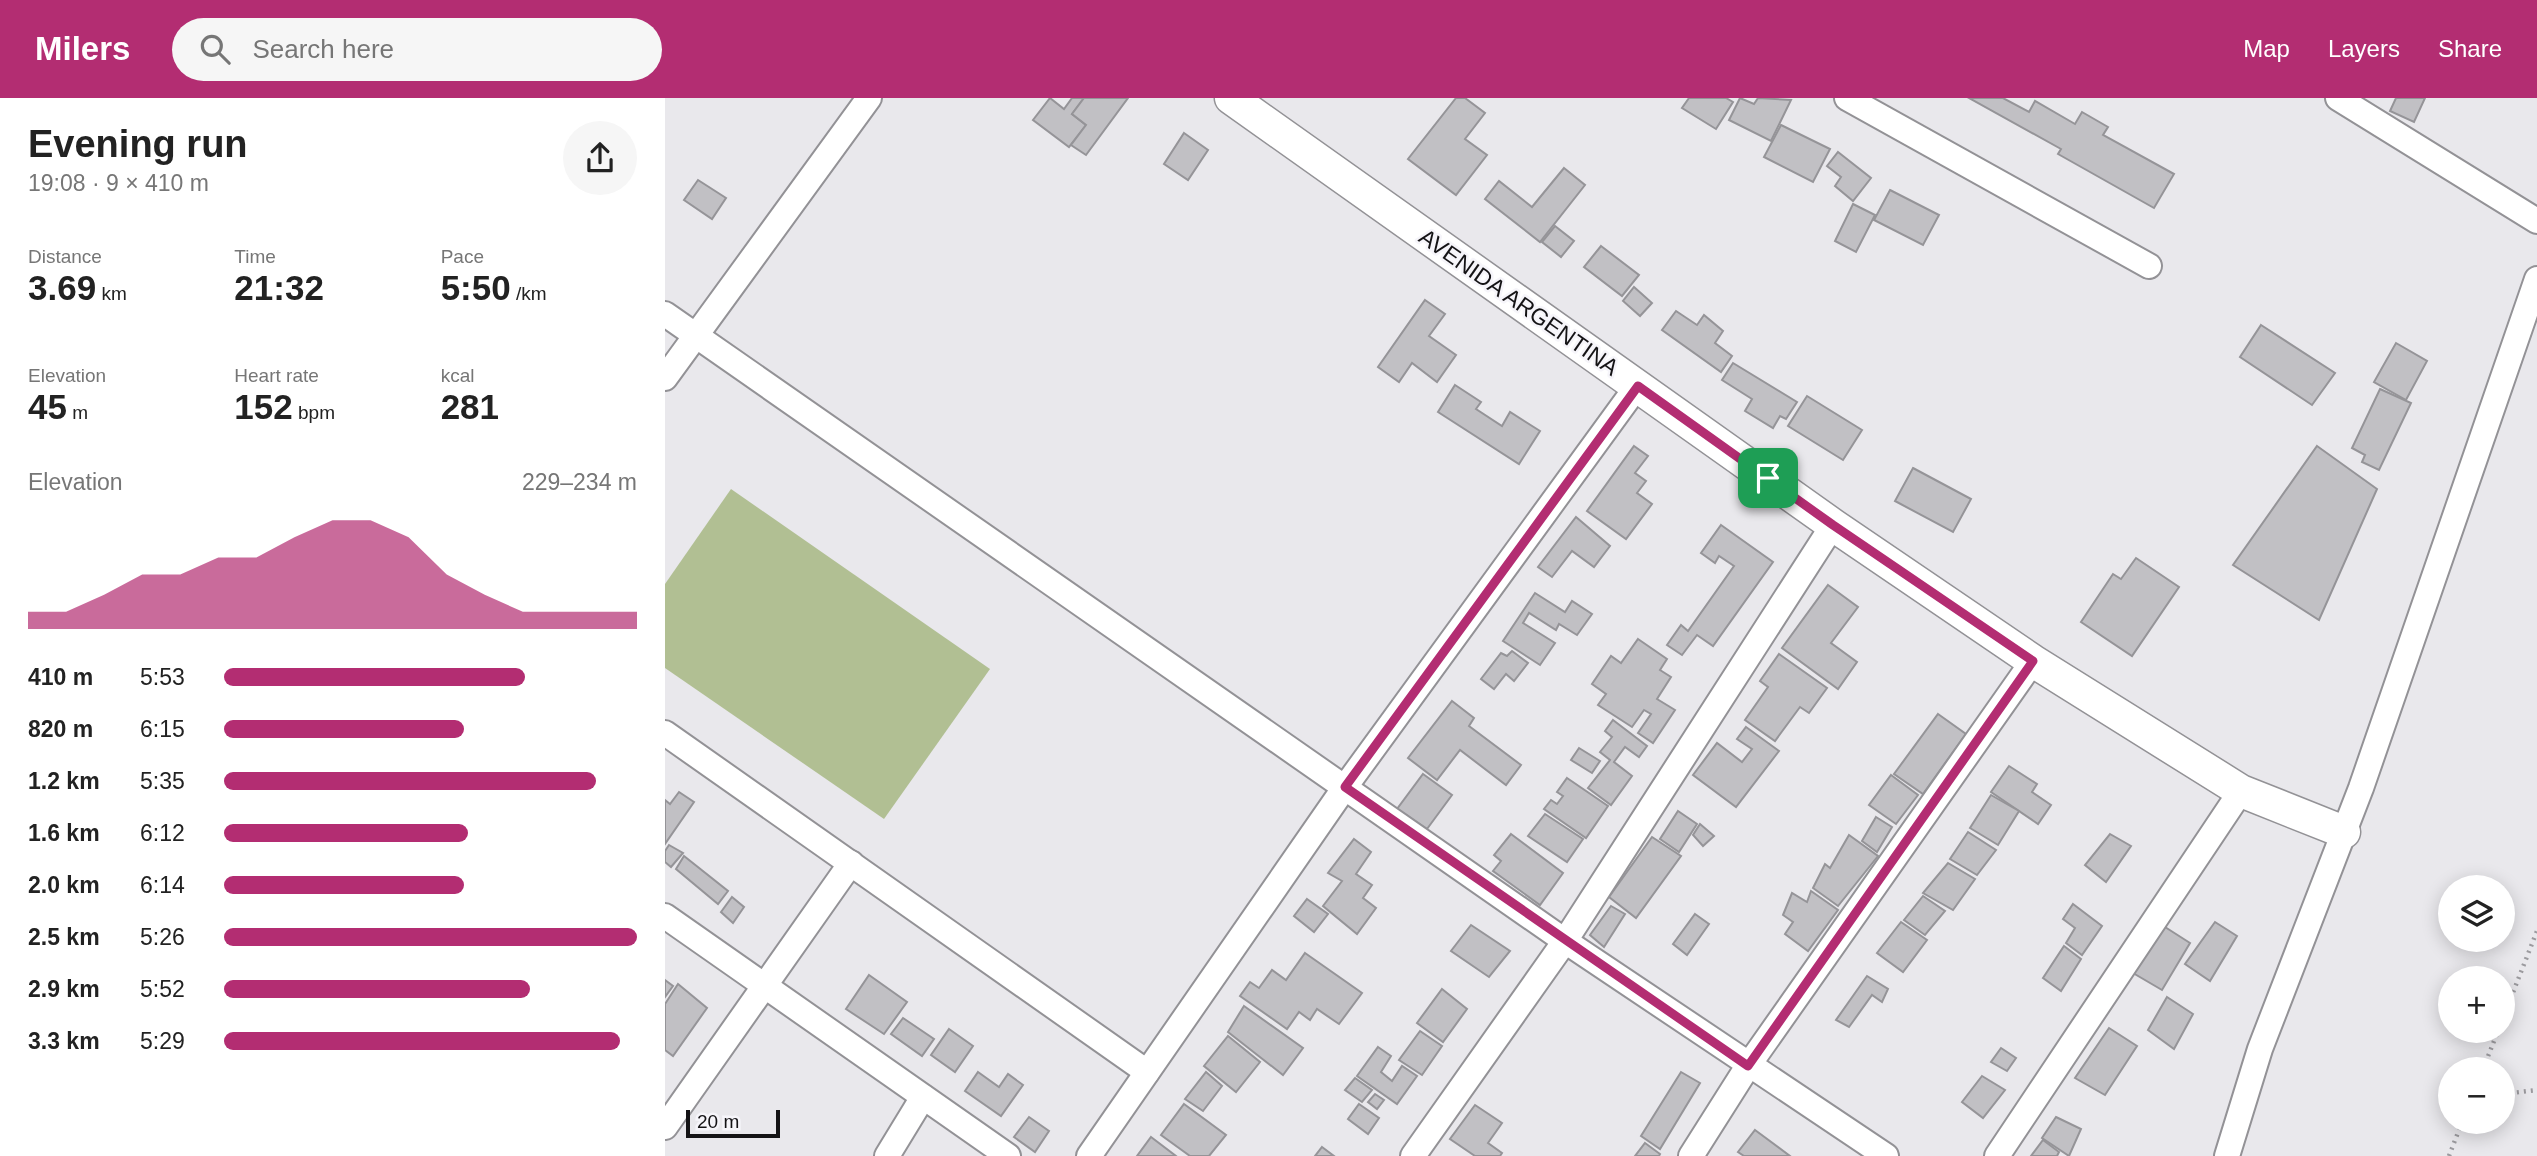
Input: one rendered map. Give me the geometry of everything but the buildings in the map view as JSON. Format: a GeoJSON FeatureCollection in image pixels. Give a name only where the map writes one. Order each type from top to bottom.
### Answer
{"type":"FeatureCollection","features":[{"type":"Feature","properties":{"kind":"street"},"geometry":{"type":"LineString","coordinates":[[665,378],[869,98]]}},
{"type":"Feature","properties":{"kind":"street","name":"AVENIDA ARGENTINA"},"geometry":{"type":"LineString","coordinates":[[1231,98],[1833,525],[2033,661],[2241,791],[2344,832]]}},
{"type":"Feature","properties":{"kind":"street"},"geometry":{"type":"LineString","coordinates":[[1847,98],[2149,266]]}},
{"type":"Feature","properties":{"kind":"street"},"geometry":{"type":"LineString","coordinates":[[2338,98],[2537,221]]}},
{"type":"Feature","properties":{"kind":"street"},"geometry":{"type":"LineString","coordinates":[[2227,1156],[2260,1049],[2344,832],[2537,279]]}},
{"type":"Feature","properties":{"kind":"street"},"geometry":{"type":"LineString","coordinates":[[665,314],[1565,941],[1886,1156]]}},
{"type":"Feature","properties":{"kind":"street"},"geometry":{"type":"LineString","coordinates":[[1089,1156],[1345,787],[1638,386]]}},
{"type":"Feature","properties":{"kind":"street"},"geometry":{"type":"LineString","coordinates":[[1413,1156],[1565,941],[1833,525]]}},
{"type":"Feature","properties":{"kind":"street"},"geometry":{"type":"LineString","coordinates":[[1691,1156],[1748,1066],[2033,661]]}},
{"type":"Feature","properties":{"kind":"street"},"geometry":{"type":"LineString","coordinates":[[665,733],[1147,1072]]}},
{"type":"Feature","properties":{"kind":"street"},"geometry":{"type":"LineString","coordinates":[[1997,1156],[2241,791]]}},
{"type":"Feature","properties":{"kind":"street"},"geometry":{"type":"LineString","coordinates":[[665,1127],[851,863]]}},
{"type":"Feature","properties":{"kind":"street"},"geometry":{"type":"LineString","coordinates":[[665,916],[1008,1156]]}},
{"type":"Feature","properties":{"kind":"street"},"geometry":{"type":"LineString","coordinates":[[887,1156],[923,1097]]}},
{"type":"Feature","properties":{"kind":"path"},"geometry":{"type":"LineString","coordinates":[[2515,987],[2537,931]]}},
{"type":"Feature","properties":{"kind":"path"},"geometry":{"type":"LineString","coordinates":[[2515,1093],[2537,1090]]}},
{"type":"Feature","properties":{"kind":"path"},"geometry":{"type":"LineString","coordinates":[[2449,1156],[2457,1134]]}},
{"type":"Feature","properties":{"kind":"green space"},"geometry":{"type":"Polygon","coordinates":[[[731,489],[990,669],[884,819],[665,668],[665,584],[731,489]]]}},
{"type":"Feature","properties":{"kind":"route"},"geometry":{"type":"LineString","coordinates":[[1638,386],[1768,478],[2033,661],[1748,1066],[1345,787],[1638,386]]}}]}
